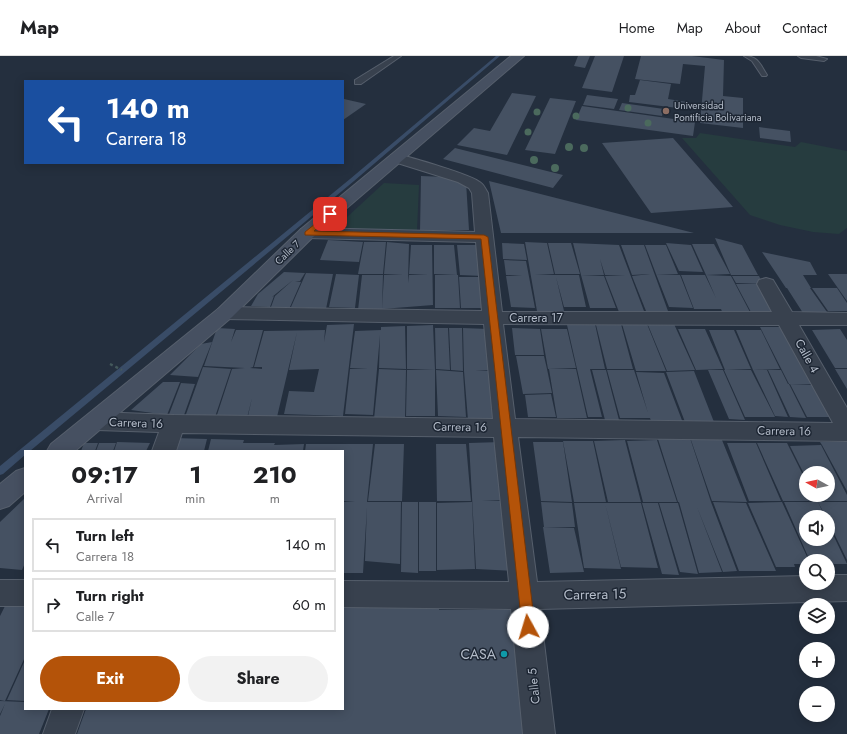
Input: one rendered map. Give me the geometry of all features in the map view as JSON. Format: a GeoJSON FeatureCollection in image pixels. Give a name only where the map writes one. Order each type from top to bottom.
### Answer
{"type":"FeatureCollection","features":[{"type":"Feature","properties":{"kind":"street","name":"Calle 7"},"geometry":{"type":"LineString","coordinates":[[60,450],[225,313],[307,233],[518,56]]}},
{"type":"Feature","properties":{"kind":"street","name":"Calle 5"},"geometry":{"type":"LineString","coordinates":[[396,158],[463,179],[475,185],[480,193],[493,318],[526,596],[539,734]]}},
{"type":"Feature","properties":{"kind":"street"},"geometry":{"type":"LineString","coordinates":[[307,233],[484,237]]}},
{"type":"Feature","properties":{"kind":"street","name":"Calle 4"},"geometry":{"type":"LineString","coordinates":[[766,284],[847,428]]}},
{"type":"Feature","properties":{"kind":"street","name":"Carrera 17"},"geometry":{"type":"LineString","coordinates":[[225,313],[493,318],[847,319]]}},
{"type":"Feature","properties":{"kind":"street","name":"Carrera 16"},"geometry":{"type":"LineString","coordinates":[[97,421],[174,424],[847,432]]}},
{"type":"Feature","properties":{"kind":"street"},"geometry":{"type":"LineString","coordinates":[[164,450],[174,424]]}},
{"type":"Feature","properties":{"kind":"street"},"geometry":{"type":"LineString","coordinates":[[0,498],[24,479]]}},
{"type":"Feature","properties":{"kind":"street","name":"Carrera 15"},"geometry":{"type":"LineString","coordinates":[[344,594],[526,596],[847,588]]}},
{"type":"Feature","properties":{"kind":"street"},"geometry":{"type":"LineString","coordinates":[[0,593],[24,593]]}},
{"type":"Feature","properties":{"kind":"street"},"geometry":{"type":"LineString","coordinates":[[59,734],[68,710]]}},
{"type":"Feature","properties":{"kind":"lane"},"geometry":{"type":"LineString","coordinates":[[358,82],[398,56]]}},
{"type":"Feature","properties":{"kind":"lane"},"geometry":{"type":"LineString","coordinates":[[747,56],[754,60],[764,75]]}},
{"type":"Feature","properties":{"kind":"lane"},"geometry":{"type":"LineString","coordinates":[[801,56],[824,60]]}},
{"type":"Feature","properties":{"kind":"green space"},"geometry":{"type":"Polygon","coordinates":[[[700,133],[795,147],[801,142],[847,151],[847,228],[839,234],[813,232],[780,225],[750,215],[682,138],[696,138],[700,133]]]}},
{"type":"Feature","properties":{"kind":"green space"},"geometry":{"type":"Polygon","coordinates":[[[384,183],[419,185],[417,231],[333,230],[384,183]]]}},
{"type":"Feature","properties":{"kind":"building"},"geometry":{"type":"Polygon","coordinates":[[[578,56],[590,56],[585,68],[574,66],[578,56]]]}},
{"type":"Feature","properties":{"kind":"building"},"geometry":{"type":"Polygon","coordinates":[[[595,56],[624,56],[612,92],[582,88],[595,56]]]}},
{"type":"Feature","properties":{"kind":"building","name":"Universidad Pontificia Bolivariana"},"geometry":{"type":"Polygon","coordinates":[[[641,56],[692,56],[724,60],[723,96],[743,98],[743,128],[700,123],[705,66],[683,64],[680,84],[635,79],[641,56]]]}},
{"type":"Feature","properties":{"kind":"building"},"geometry":{"type":"Polygon","coordinates":[[[640,80],[671,84],[668,99],[687,102],[686,109],[629,102],[630,95],[635,95],[640,80]]]}},
{"type":"Feature","properties":{"kind":"building"},"geometry":{"type":"Polygon","coordinates":[[[512,93],[536,96],[507,155],[457,145],[474,128],[490,131],[512,93]]]}},
{"type":"Feature","properties":{"kind":"building"},"geometry":{"type":"Polygon","coordinates":[[[587,95],[618,99],[614,109],[583,105],[587,95]]]}},
{"type":"Feature","properties":{"kind":"building"},"geometry":{"type":"Polygon","coordinates":[[[550,98],[576,101],[555,154],[525,150],[550,98]]]}},
{"type":"Feature","properties":{"kind":"building"},"geometry":{"type":"Polygon","coordinates":[[[344,99],[366,104],[344,119],[344,99]]]}},
{"type":"Feature","properties":{"kind":"building"},"geometry":{"type":"Polygon","coordinates":[[[622,103],[664,109],[662,116],[619,110],[622,103]]]}},
{"type":"Feature","properties":{"kind":"building"},"geometry":{"type":"Polygon","coordinates":[[[582,106],[695,122],[693,136],[576,120],[582,106]]]}},
{"type":"Feature","properties":{"kind":"building"},"geometry":{"type":"Polygon","coordinates":[[[759,127],[790,131],[791,142],[760,138],[759,127]]]}},
{"type":"Feature","properties":{"kind":"building"},"geometry":{"type":"Polygon","coordinates":[[[673,138],[733,207],[651,213],[602,143],[673,138]]]}},
{"type":"Feature","properties":{"kind":"building"},"geometry":{"type":"Polygon","coordinates":[[[455,148],[563,175],[553,188],[443,159],[455,148]]]}},
{"type":"Feature","properties":{"kind":"building"},"geometry":{"type":"Polygon","coordinates":[[[421,176],[446,177],[466,182],[469,230],[420,231],[421,176]]]}},
{"type":"Feature","properties":{"kind":"building"},"geometry":{"type":"Polygon","coordinates":[[[489,181],[694,233],[501,233],[489,181]]]}},
{"type":"Feature","properties":{"kind":"building"},"geometry":{"type":"Polygon","coordinates":[[[715,238],[742,245],[758,275],[731,275],[715,238]]]}},
{"type":"Feature","properties":{"kind":"building"},"geometry":{"type":"Polygon","coordinates":[[[328,240],[363,242],[359,262],[320,260],[328,240]]]}},
{"type":"Feature","properties":{"kind":"building"},"geometry":{"type":"Polygon","coordinates":[[[364,242],[386,242],[383,274],[358,274],[364,242]]]}},
{"type":"Feature","properties":{"kind":"building"},"geometry":{"type":"Polygon","coordinates":[[[387,242],[409,244],[408,283],[409,275],[428,275],[409,274],[411,245],[432,245],[433,305],[382,309],[384,275],[403,275],[384,274],[387,242]]]}},
{"type":"Feature","properties":{"kind":"building"},"geometry":{"type":"Polygon","coordinates":[[[525,242],[547,243],[554,274],[535,275],[579,275],[586,307],[564,307],[556,277],[564,311],[537,311],[525,242]]]}},
{"type":"Feature","properties":{"kind":"building"},"geometry":{"type":"Polygon","coordinates":[[[502,243],[524,244],[527,260],[503,259],[502,243]]]}},
{"type":"Feature","properties":{"kind":"building"},"geometry":{"type":"Polygon","coordinates":[[[548,243],[571,243],[580,274],[555,274],[548,243]]]}},
{"type":"Feature","properties":{"kind":"building"},"geometry":{"type":"Polygon","coordinates":[[[573,243],[619,245],[644,311],[619,312],[605,276],[625,275],[605,275],[600,259],[604,275],[581,275],[573,243]]]}},
{"type":"Feature","properties":{"kind":"building"},"geometry":{"type":"Polygon","coordinates":[[[666,243],[691,245],[703,272],[679,271],[666,243]]]}},
{"type":"Feature","properties":{"kind":"building"},"geometry":{"type":"Polygon","coordinates":[[[692,244],[714,244],[730,274],[706,275],[692,244]]]}},
{"type":"Feature","properties":{"kind":"building"},"geometry":{"type":"Polygon","coordinates":[[[434,245],[454,245],[457,275],[434,274],[434,245]]]}},
{"type":"Feature","properties":{"kind":"building"},"geometry":{"type":"Polygon","coordinates":[[[457,245],[480,245],[483,276],[460,275],[457,245]]]}},
{"type":"Feature","properties":{"kind":"building"},"geometry":{"type":"Polygon","coordinates":[[[621,245],[644,245],[668,311],[646,311],[632,276],[650,274],[632,275],[621,245]]]}},
{"type":"Feature","properties":{"kind":"building"},"geometry":{"type":"Polygon","coordinates":[[[645,245],[666,245],[678,274],[656,274],[645,245]]]}},
{"type":"Feature","properties":{"kind":"building"},"geometry":{"type":"Polygon","coordinates":[[[762,252],[810,262],[817,275],[803,275],[811,288],[786,288],[762,252]]]}},
{"type":"Feature","properties":{"kind":"building"},"geometry":{"type":"Polygon","coordinates":[[[504,260],[526,261],[535,308],[511,307],[506,276],[522,275],[506,275],[504,260]]]}},
{"type":"Feature","properties":{"kind":"building"},"geometry":{"type":"Polygon","coordinates":[[[284,272],[305,273],[300,281],[295,281],[301,282],[290,307],[271,307],[275,296],[293,280],[272,297],[274,296],[270,307],[251,306],[258,294],[284,272]]]}},
{"type":"Feature","properties":{"kind":"building"},"geometry":{"type":"Polygon","coordinates":[[[306,273],[333,274],[326,309],[291,307],[306,273]]]}},
{"type":"Feature","properties":{"kind":"building"},"geometry":{"type":"Polygon","coordinates":[[[336,274],[359,275],[355,308],[329,307],[336,274]]]}},
{"type":"Feature","properties":{"kind":"building"},"geometry":{"type":"Polygon","coordinates":[[[656,274],[680,275],[693,308],[669,307],[656,274]]]}},
{"type":"Feature","properties":{"kind":"building"},"geometry":{"type":"Polygon","coordinates":[[[828,274],[847,274],[847,301],[828,274]]]}},
{"type":"Feature","properties":{"kind":"building"},"geometry":{"type":"Polygon","coordinates":[[[362,275],[383,275],[382,309],[358,310],[362,275]]]}},
{"type":"Feature","properties":{"kind":"building"},"geometry":{"type":"Polygon","coordinates":[[[435,275],[458,275],[460,308],[435,308],[435,275]]]}},
{"type":"Feature","properties":{"kind":"building"},"geometry":{"type":"Polygon","coordinates":[[[581,275],[604,276],[616,308],[590,308],[581,275]]]}},
{"type":"Feature","properties":{"kind":"building"},"geometry":{"type":"Polygon","coordinates":[[[681,275],[705,275],[716,298],[706,275],[731,276],[751,314],[723,314],[721,309],[694,309],[681,275]]]}},
{"type":"Feature","properties":{"kind":"building"},"geometry":{"type":"Polygon","coordinates":[[[732,276],[759,276],[763,284],[736,283],[732,276]]]}},
{"type":"Feature","properties":{"kind":"building"},"geometry":{"type":"Polygon","coordinates":[[[459,277],[483,277],[484,308],[461,308],[459,277]]]}},
{"type":"Feature","properties":{"kind":"building"},"geometry":{"type":"Polygon","coordinates":[[[736,284],[763,284],[780,314],[752,314],[736,284]]]}},
{"type":"Feature","properties":{"kind":"building"},"geometry":{"type":"Polygon","coordinates":[[[787,288],[810,288],[827,312],[803,313],[787,288]]]}},
{"type":"Feature","properties":{"kind":"building"},"geometry":{"type":"Polygon","coordinates":[[[812,288],[837,288],[847,303],[847,311],[828,311],[812,288]]]}},
{"type":"Feature","properties":{"kind":"building"},"geometry":{"type":"Polygon","coordinates":[[[354,324],[343,416],[284,414],[289,391],[314,392],[319,369],[289,370],[297,332],[277,417],[248,416],[252,398],[247,418],[216,418],[232,369],[245,368],[204,366],[217,328],[235,329],[231,342],[236,330],[263,330],[253,367],[250,368],[262,369],[262,367],[254,367],[264,331],[325,330],[324,342],[327,325],[354,324]]]}},
{"type":"Feature","properties":{"kind":"building"},"geometry":{"type":"Polygon","coordinates":[[[595,324],[605,369],[577,369],[567,325],[595,324]]]}},
{"type":"Feature","properties":{"kind":"building"},"geometry":{"type":"Polygon","coordinates":[[[621,324],[633,369],[607,369],[596,325],[621,324]]]}},
{"type":"Feature","properties":{"kind":"building"},"geometry":{"type":"Polygon","coordinates":[[[622,324],[647,324],[666,371],[636,371],[622,324]]]}},
{"type":"Feature","properties":{"kind":"building"},"geometry":{"type":"Polygon","coordinates":[[[674,324],[695,370],[667,371],[648,325],[674,324]]]}},
{"type":"Feature","properties":{"kind":"building"},"geometry":{"type":"Polygon","coordinates":[[[433,325],[435,370],[407,369],[407,326],[433,325]]]}},
{"type":"Feature","properties":{"kind":"building"},"geometry":{"type":"Polygon","coordinates":[[[405,326],[406,369],[379,368],[380,335],[373,415],[345,414],[350,369],[368,369],[350,368],[355,331],[381,330],[381,327],[405,326]]]}},
{"type":"Feature","properties":{"kind":"building"},"geometry":{"type":"Polygon","coordinates":[[[760,327],[786,327],[817,384],[789,384],[760,327]]]}},
{"type":"Feature","properties":{"kind":"building"},"geometry":{"type":"Polygon","coordinates":[[[435,328],[448,328],[450,370],[436,369],[435,328]]]}},
{"type":"Feature","properties":{"kind":"building"},"geometry":{"type":"Polygon","coordinates":[[[449,328],[462,328],[463,371],[451,370],[449,328]]]}},
{"type":"Feature","properties":{"kind":"building"},"geometry":{"type":"Polygon","coordinates":[[[463,328],[488,329],[492,370],[475,371],[492,371],[497,420],[468,420],[464,371],[463,328]]]}},
{"type":"Feature","properties":{"kind":"building"},"geometry":{"type":"Polygon","coordinates":[[[512,328],[540,329],[544,355],[515,355],[512,328]]]}},
{"type":"Feature","properties":{"kind":"building"},"geometry":{"type":"Polygon","coordinates":[[[541,329],[567,329],[576,368],[548,369],[541,329]]]}},
{"type":"Feature","properties":{"kind":"building"},"geometry":{"type":"Polygon","coordinates":[[[678,329],[705,329],[723,369],[696,370],[678,329]]]}},
{"type":"Feature","properties":{"kind":"building"},"geometry":{"type":"Polygon","coordinates":[[[840,329],[847,340],[847,368],[835,368],[812,330],[840,329]]]}},
{"type":"Feature","properties":{"kind":"building"},"geometry":{"type":"Polygon","coordinates":[[[709,330],[734,330],[751,369],[725,370],[709,330]]]}},
{"type":"Feature","properties":{"kind":"building"},"geometry":{"type":"Polygon","coordinates":[[[736,330],[761,330],[780,369],[753,370],[736,330]]]}},
{"type":"Feature","properties":{"kind":"building"},"geometry":{"type":"Polygon","coordinates":[[[212,342],[198,377],[170,375],[201,344],[212,342]]]}},
{"type":"Feature","properties":{"kind":"building"},"geometry":{"type":"Polygon","coordinates":[[[516,356],[544,356],[552,393],[523,394],[516,356]]]}},
{"type":"Feature","properties":{"kind":"building"},"geometry":{"type":"Polygon","coordinates":[[[203,367],[231,369],[215,417],[185,417],[203,367]]]}},
{"type":"Feature","properties":{"kind":"building"},"geometry":{"type":"Polygon","coordinates":[[[379,369],[406,370],[405,419],[374,419],[379,369]]]}},
{"type":"Feature","properties":{"kind":"building"},"geometry":{"type":"Polygon","coordinates":[[[549,369],[576,369],[587,418],[557,418],[549,369]]]}},
{"type":"Feature","properties":{"kind":"building"},"geometry":{"type":"Polygon","coordinates":[[[577,369],[590,369],[602,417],[588,417],[577,369]]]}},
{"type":"Feature","properties":{"kind":"building"},"geometry":{"type":"Polygon","coordinates":[[[835,369],[847,369],[847,389],[835,369]]]}},
{"type":"Feature","properties":{"kind":"building"},"geometry":{"type":"Polygon","coordinates":[[[407,370],[435,370],[435,416],[406,416],[407,370]]]}},
{"type":"Feature","properties":{"kind":"building"},"geometry":{"type":"Polygon","coordinates":[[[436,370],[463,372],[466,417],[438,416],[436,370]]]}},
{"type":"Feature","properties":{"kind":"building"},"geometry":{"type":"Polygon","coordinates":[[[592,370],[606,370],[619,420],[605,420],[592,370]]]}},
{"type":"Feature","properties":{"kind":"building"},"geometry":{"type":"Polygon","coordinates":[[[607,370],[634,370],[648,413],[636,372],[664,373],[683,423],[651,421],[650,418],[620,418],[607,370]]]}},
{"type":"Feature","properties":{"kind":"building"},"geometry":{"type":"Polygon","coordinates":[[[708,370],[723,370],[745,420],[729,419],[708,370]]]}},
{"type":"Feature","properties":{"kind":"building"},"geometry":{"type":"Polygon","coordinates":[[[724,370],[751,370],[775,417],[745,417],[724,370]]]}},
{"type":"Feature","properties":{"kind":"building"},"geometry":{"type":"Polygon","coordinates":[[[753,370],[767,370],[788,417],[775,416],[753,370]]]}},
{"type":"Feature","properties":{"kind":"building"},"geometry":{"type":"Polygon","coordinates":[[[768,370],[781,370],[806,418],[790,417],[768,370]]]}},
{"type":"Feature","properties":{"kind":"building"},"geometry":{"type":"Polygon","coordinates":[[[694,371],[714,422],[685,422],[666,372],[694,371]]]}},
{"type":"Feature","properties":{"kind":"building"},"geometry":{"type":"Polygon","coordinates":[[[163,382],[180,382],[167,415],[131,410],[163,382]]]}},
{"type":"Feature","properties":{"kind":"building"},"geometry":{"type":"Polygon","coordinates":[[[181,383],[195,384],[183,418],[168,417],[181,383]]]}},
{"type":"Feature","properties":{"kind":"building"},"geometry":{"type":"Polygon","coordinates":[[[790,384],[817,385],[837,417],[807,417],[790,384]]]}},
{"type":"Feature","properties":{"kind":"building"},"geometry":{"type":"Polygon","coordinates":[[[551,394],[556,417],[528,417],[525,395],[551,394]]]}},
{"type":"Feature","properties":{"kind":"building"},"geometry":{"type":"Polygon","coordinates":[[[174,438],[207,439],[204,450],[176,450],[174,438]]]}},
{"type":"Feature","properties":{"kind":"building"},"geometry":{"type":"Polygon","coordinates":[[[690,438],[711,502],[737,571],[723,572],[697,507],[722,572],[699,573],[679,502],[658,439],[690,438]]]}},
{"type":"Feature","properties":{"kind":"building"},"geometry":{"type":"Polygon","coordinates":[[[211,439],[244,440],[243,443],[275,443],[274,445],[304,444],[303,450],[208,450],[211,439]]]}},
{"type":"Feature","properties":{"kind":"building"},"geometry":{"type":"Polygon","coordinates":[[[625,440],[641,502],[608,502],[594,441],[625,440]]]}},
{"type":"Feature","properties":{"kind":"building"},"geometry":{"type":"Polygon","coordinates":[[[657,440],[677,502],[643,502],[627,441],[657,440]]]}},
{"type":"Feature","properties":{"kind":"building"},"geometry":{"type":"Polygon","coordinates":[[[691,440],[722,440],[747,502],[712,501],[691,440]]]}},
{"type":"Feature","properties":{"kind":"building"},"geometry":{"type":"Polygon","coordinates":[[[563,441],[593,441],[606,502],[574,502],[563,441]]]}},
{"type":"Feature","properties":{"kind":"building"},"geometry":{"type":"Polygon","coordinates":[[[117,442],[150,443],[146,450],[114,450],[117,442]]]}},
{"type":"Feature","properties":{"kind":"building"},"geometry":{"type":"Polygon","coordinates":[[[501,442],[505,500],[482,501],[506,501],[514,571],[476,569],[469,443],[501,442]]]}},
{"type":"Feature","properties":{"kind":"building"},"geometry":{"type":"Polygon","coordinates":[[[533,442],[563,442],[572,502],[541,501],[533,442]]]}},
{"type":"Feature","properties":{"kind":"building"},"geometry":{"type":"Polygon","coordinates":[[[820,442],[847,442],[847,491],[835,469],[835,466],[833,466],[820,442]]]}},
{"type":"Feature","properties":{"kind":"building"},"geometry":{"type":"Polygon","coordinates":[[[84,443],[98,443],[95,450],[81,450],[84,443]]]}},
{"type":"Feature","properties":{"kind":"building"},"geometry":{"type":"Polygon","coordinates":[[[99,443],[116,443],[113,450],[96,450],[99,443]]]}},
{"type":"Feature","properties":{"kind":"building"},"geometry":{"type":"Polygon","coordinates":[[[727,443],[756,443],[781,501],[749,501],[727,443]]]}},
{"type":"Feature","properties":{"kind":"building"},"geometry":{"type":"Polygon","coordinates":[[[757,443],[787,443],[799,467],[799,501],[783,501],[757,443]]]}},
{"type":"Feature","properties":{"kind":"building"},"geometry":{"type":"Polygon","coordinates":[[[306,444],[373,444],[367,502],[401,502],[400,564],[365,561],[367,507],[363,573],[344,573],[344,502],[355,501],[344,501],[344,450],[305,450],[306,444]]]}},
{"type":"Feature","properties":{"kind":"building"},"geometry":{"type":"Polygon","coordinates":[[[375,444],[404,444],[402,501],[368,501],[375,444]]]}},
{"type":"Feature","properties":{"kind":"building"},"geometry":{"type":"Polygon","coordinates":[[[436,444],[466,444],[471,501],[437,501],[436,444]]]}},
{"type":"Feature","properties":{"kind":"building"},"geometry":{"type":"Polygon","coordinates":[[[821,445],[832,466],[800,466],[790,446],[821,445]]]}},
{"type":"Feature","properties":{"kind":"building"},"geometry":{"type":"Polygon","coordinates":[[[835,472],[847,495],[847,501],[835,501],[835,472]]]}},
{"type":"Feature","properties":{"kind":"building"},"geometry":{"type":"Polygon","coordinates":[[[24,499],[24,565],[22,570],[0,568],[0,522],[24,499]]]}},
{"type":"Feature","properties":{"kind":"building"},"geometry":{"type":"Polygon","coordinates":[[[402,502],[418,502],[418,573],[401,572],[402,502]]]}},
{"type":"Feature","properties":{"kind":"building"},"geometry":{"type":"Polygon","coordinates":[[[419,502],[436,502],[436,571],[419,571],[419,502]]]}},
{"type":"Feature","properties":{"kind":"building"},"geometry":{"type":"Polygon","coordinates":[[[472,502],[475,569],[437,570],[437,503],[472,502]]]}},
{"type":"Feature","properties":{"kind":"building"},"geometry":{"type":"Polygon","coordinates":[[[541,502],[572,503],[575,527],[544,527],[541,502]]]}},
{"type":"Feature","properties":{"kind":"building"},"geometry":{"type":"Polygon","coordinates":[[[713,502],[746,503],[776,571],[739,571],[713,502]]]}},
{"type":"Feature","properties":{"kind":"building"},"geometry":{"type":"Polygon","coordinates":[[[782,502],[799,539],[799,546],[802,546],[806,554],[799,554],[799,564],[794,564],[795,567],[776,567],[748,503],[782,502]]]}},
{"type":"Feature","properties":{"kind":"building"},"geometry":{"type":"Polygon","coordinates":[[[784,502],[818,502],[822,510],[799,510],[799,536],[784,502]]]}},
{"type":"Feature","properties":{"kind":"building"},"geometry":{"type":"Polygon","coordinates":[[[818,502],[847,502],[847,560],[835,535],[835,510],[822,510],[818,502]]]}},
{"type":"Feature","properties":{"kind":"building"},"geometry":{"type":"Polygon","coordinates":[[[574,503],[605,503],[621,569],[584,568],[574,503]]]}},
{"type":"Feature","properties":{"kind":"building"},"geometry":{"type":"Polygon","coordinates":[[[605,503],[641,503],[658,568],[621,567],[605,503]]]}},
{"type":"Feature","properties":{"kind":"building"},"geometry":{"type":"Polygon","coordinates":[[[642,503],[658,503],[679,575],[662,574],[642,503]]]}},
{"type":"Feature","properties":{"kind":"building"},"geometry":{"type":"Polygon","coordinates":[[[659,503],[678,503],[698,574],[680,572],[659,503]]]}},
{"type":"Feature","properties":{"kind":"building"},"geometry":{"type":"Polygon","coordinates":[[[543,527],[574,528],[584,572],[550,573],[543,527]]]}},
{"type":"Feature","properties":{"kind":"building"},"geometry":{"type":"Polygon","coordinates":[[[835,539],[847,564],[835,564],[835,554],[807,554],[803,546],[835,546],[835,539]]]}},
{"type":"Feature","properties":{"kind":"building"},"geometry":{"type":"Polygon","coordinates":[[[5,606],[24,606],[24,659],[5,701],[0,700],[0,616],[5,606]]]}},
{"type":"Feature","properties":{"kind":"building"},"geometry":{"type":"Polygon","coordinates":[[[344,607],[439,607],[439,610],[513,610],[530,734],[77,734],[86,710],[344,710],[344,607]]]}},
{"type":"Feature","properties":{"kind":"building"},"geometry":{"type":"Polygon","coordinates":[[[24,662],[24,701],[7,700],[24,662]]]}},
{"type":"Feature","properties":{"kind":"building"},"geometry":{"type":"Polygon","coordinates":[[[0,701],[24,702],[24,710],[49,710],[39,734],[0,734],[0,716],[5,704],[0,714],[0,701]]]}},
{"type":"Feature","properties":{"kind":"waterway"},"geometry":{"type":"LineString","coordinates":[[25,450],[352,180],[498,56]]}},
{"type":"Feature","properties":{"kind":"waterway"},"geometry":{"type":"LineString","coordinates":[[0,471],[24,451]]}},
{"type":"Feature","properties":{"kind":"place","name":"Universidad Pontificia Bolivariana"},"geometry":{"type":"Point","coordinates":[666,111]}},
{"type":"Feature","properties":{"kind":"place","name":"CASA"},"geometry":{"type":"Point","coordinates":[504,654]}},
{"type":"Feature","properties":{"kind":"route"},"geometry":{"type":"LineString","coordinates":[[330,214],[307,233],[484,237],[526,596],[528,627]]}}]}
